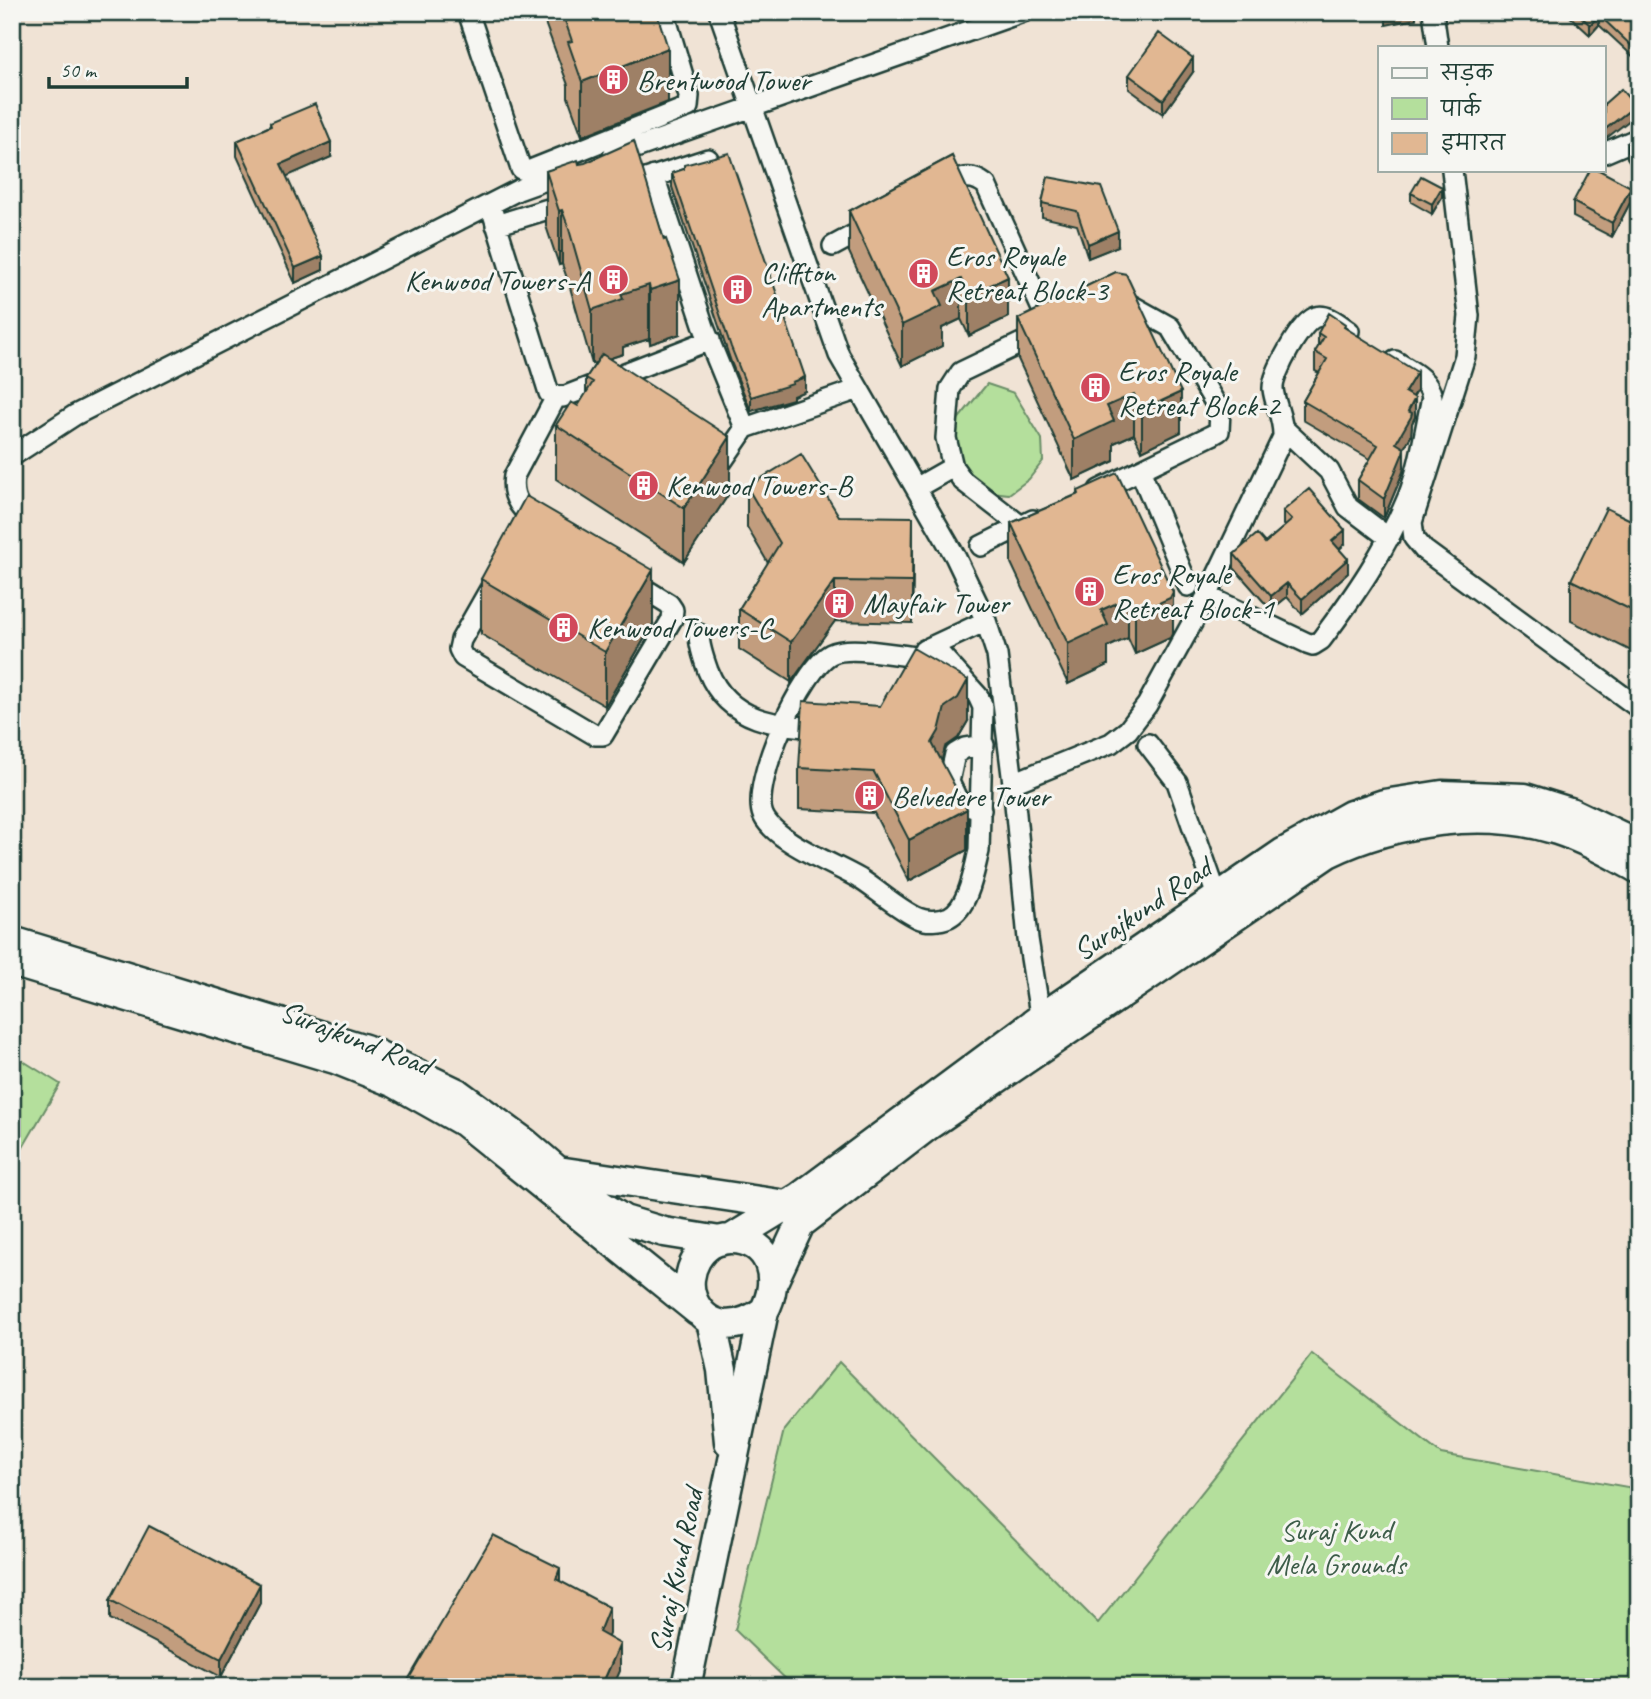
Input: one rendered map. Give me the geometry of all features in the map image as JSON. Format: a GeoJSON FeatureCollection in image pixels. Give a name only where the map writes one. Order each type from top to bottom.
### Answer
{"type":"FeatureCollection","features":[{"type":"Feature","properties":{"kind":"main road","name":"Surajkund Road"},"geometry":{"type":"LineString","coordinates":[[775,1280],[800,1224],[929,1125],[1004,1076],[1043,1032],[1218,899],[1320,831],[1351,815],[1411,798],[1466,795],[1525,798],[1570,812],[1638,862]]}},
{"type":"Feature","properties":{"kind":"main road","name":"Surajkund Road"},"geometry":{"type":"LineString","coordinates":[[12,941],[365,1049],[457,1093],[587,1196],[624,1220],[664,1232],[725,1240],[786,1205],[1043,1032],[1328,853],[1358,838],[1435,822],[1503,821],[1556,830],[1638,862]]}},
{"type":"Feature","properties":{"kind":"main road","name":"Surajkund Road"},"geometry":{"type":"LineString","coordinates":[[12,962],[335,1059],[395,1083],[464,1122],[704,1316]]}},
{"type":"Feature","properties":{"kind":"main road"},"geometry":{"type":"LineString","coordinates":[[558,1171],[786,1205]]}},
{"type":"Feature","properties":{"kind":"main road"},"geometry":{"type":"LineString","coordinates":[[704,1316],[736,1326],[748,1322],[764,1311],[775,1280],[765,1256],[754,1247],[725,1240],[697,1257],[689,1273],[688,1289],[704,1316],[722,1370],[732,1469]]}},
{"type":"Feature","properties":{"kind":"main road","name":"Suraj Kund Road"},"geometry":{"type":"LineString","coordinates":[[686,1687],[764,1311]]}},
{"type":"Feature","properties":{"kind":"street"},"geometry":{"type":"LineString","coordinates":[[471,13],[522,169],[528,171],[688,107],[689,96],[664,12]]}},
{"type":"Feature","properties":{"kind":"street"},"geometry":{"type":"LineString","coordinates":[[719,12],[839,355],[856,390],[955,556],[986,621],[997,655],[1028,939],[1043,1032]]}},
{"type":"Feature","properties":{"kind":"street"},"geometry":{"type":"LineString","coordinates":[[12,456],[75,415],[518,190],[1023,12]]}},
{"type":"Feature","properties":{"kind":"street"},"geometry":{"type":"LineString","coordinates":[[1433,12],[1438,46]]}},
{"type":"Feature","properties":{"kind":"street"},"geometry":{"type":"LineString","coordinates":[[1606,152],[1639,138]]}},
{"type":"Feature","properties":{"kind":"street"},"geometry":{"type":"LineString","coordinates":[[628,184],[719,156]]}},
{"type":"Feature","properties":{"kind":"street"},"geometry":{"type":"LineString","coordinates":[[1452,172],[1469,316],[1468,334],[1465,356],[1412,522],[1414,538],[1424,550],[1639,708]]}},
{"type":"Feature","properties":{"kind":"street"},"geometry":{"type":"LineString","coordinates":[[654,176],[710,340],[745,428]]}},
{"type":"Feature","properties":{"kind":"street"},"geometry":{"type":"LineString","coordinates":[[917,201],[965,176],[976,177],[986,186],[1057,326],[961,372],[950,389],[946,438],[953,467],[963,481],[1021,526]]}},
{"type":"Feature","properties":{"kind":"street"},"geometry":{"type":"LineString","coordinates":[[496,225],[588,197]]}},
{"type":"Feature","properties":{"kind":"street"},"geometry":{"type":"LineString","coordinates":[[490,205],[546,386],[556,397],[710,340]]}},
{"type":"Feature","properties":{"kind":"street"},"geometry":{"type":"LineString","coordinates":[[833,246],[893,214]]}},
{"type":"Feature","properties":{"kind":"street"},"geometry":{"type":"LineString","coordinates":[[1077,500],[1219,431],[1220,411],[1164,321],[1123,299],[1114,299],[1101,305]]}},
{"type":"Feature","properties":{"kind":"street"},"geometry":{"type":"LineString","coordinates":[[1013,783],[1111,743],[1128,730],[1147,705],[1207,596],[1277,449],[1283,428],[1273,390],[1274,377],[1308,322],[1317,316],[1328,317],[1422,378],[1430,387],[1432,397],[1415,476],[1389,538],[1369,575],[1321,640],[1313,645],[1207,596]]}},
{"type":"Feature","properties":{"kind":"street"},"geometry":{"type":"LineString","coordinates":[[593,384],[616,396]]}},
{"type":"Feature","properties":{"kind":"street"},"geometry":{"type":"LineString","coordinates":[[703,449],[719,466],[745,428],[856,390]]}},
{"type":"Feature","properties":{"kind":"street"},"geometry":{"type":"LineString","coordinates":[[556,397],[514,476],[513,486],[517,503],[530,517],[559,535]]}},
{"type":"Feature","properties":{"kind":"street"},"geometry":{"type":"LineString","coordinates":[[1283,428],[1329,471],[1348,508],[1389,538]]}},
{"type":"Feature","properties":{"kind":"street"},"geometry":{"type":"LineString","coordinates":[[916,488],[953,467]]}},
{"type":"Feature","properties":{"kind":"street"},"geometry":{"type":"LineString","coordinates":[[1140,470],[1188,586]]}},
{"type":"Feature","properties":{"kind":"street"},"geometry":{"type":"LineString","coordinates":[[981,546],[1054,511]]}},
{"type":"Feature","properties":{"kind":"street"},"geometry":{"type":"LineString","coordinates":[[518,539],[530,517]]}},
{"type":"Feature","properties":{"kind":"street"},"geometry":{"type":"LineString","coordinates":[[505,562],[461,640],[459,649],[463,657],[595,735],[603,735],[672,619],[673,610],[669,604],[614,570]]}},
{"type":"Feature","properties":{"kind":"street"},"geometry":{"type":"LineString","coordinates":[[901,679],[916,657],[986,621]]}},
{"type":"Feature","properties":{"kind":"street"},"geometry":{"type":"LineString","coordinates":[[699,634],[706,668],[722,696],[740,710],[775,726],[851,730]]}},
{"type":"Feature","properties":{"kind":"street"},"geometry":{"type":"LineString","coordinates":[[916,657],[848,651],[833,653],[818,663],[803,685],[765,767],[761,807],[771,827],[790,840],[860,879],[917,918],[933,921],[950,916],[963,903],[979,850],[985,719],[978,696],[933,646]]}},
{"type":"Feature","properties":{"kind":"street"},"geometry":{"type":"LineString","coordinates":[[1148,744],[1177,782],[1218,899]]}},
{"type":"Feature","properties":{"kind":"street"},"geometry":{"type":"LineString","coordinates":[[981,810],[958,801],[949,782],[955,754],[965,748],[984,745]]}},
{"type":"Feature","properties":{"kind":"green space"},"geometry":{"type":"Polygon","coordinates":[[[987,384],[1014,393],[1042,439],[1043,461],[1029,479],[1009,494],[987,490],[974,483],[951,453],[956,422],[987,384]]]}},
{"type":"Feature","properties":{"kind":"green space"},"geometry":{"type":"Polygon","coordinates":[[[12,1054],[60,1084],[12,1166],[12,1054]]]}},
{"type":"Feature","properties":{"kind":"green space","name":"Suraj Kund Mela Grounds"},"geometry":{"type":"Polygon","coordinates":[[[1312,1354],[1441,1454],[1639,1489],[1639,1687],[794,1687],[735,1630],[784,1430],[839,1362],[1098,1623],[1312,1354]]]}},
{"type":"Feature","properties":{"kind":"building"},"geometry":{"type":"Polygon","coordinates":[[[562,12],[653,12],[654,15],[657,14],[668,48],[582,82],[568,42],[572,41],[562,12]]]}},
{"type":"Feature","properties":{"kind":"building"},"geometry":{"type":"Polygon","coordinates":[[[1576,12],[1639,12],[1639,53],[1599,15],[1590,25],[1576,12]]]}},
{"type":"Feature","properties":{"kind":"building"},"geometry":{"type":"Polygon","coordinates":[[[1159,33],[1193,58],[1163,100],[1129,75],[1159,33]]]}},
{"type":"Feature","properties":{"kind":"building"},"geometry":{"type":"Polygon","coordinates":[[[1621,89],[1635,106],[1606,128],[1606,102],[1621,89]]]}},
{"type":"Feature","properties":{"kind":"building"},"geometry":{"type":"Polygon","coordinates":[[[315,104],[331,142],[281,164],[323,256],[295,268],[237,141],[271,126],[270,123],[315,104]]]}},
{"type":"Feature","properties":{"kind":"building"},"geometry":{"type":"Polygon","coordinates":[[[1639,138],[1639,160],[1627,143],[1639,138]]]}},
{"type":"Feature","properties":{"kind":"building"},"geometry":{"type":"Polygon","coordinates":[[[634,141],[664,240],[666,239],[680,280],[650,290],[649,285],[621,294],[623,299],[592,310],[569,229],[562,210],[559,211],[546,171],[578,160],[579,164],[585,163],[634,141]]]}},
{"type":"Feature","properties":{"kind":"building","name":"Cliffton Apartments"},"geometry":{"type":"Polygon","coordinates":[[[729,153],[805,377],[792,382],[793,384],[751,397],[731,347],[672,173],[684,169],[684,165],[729,153]]]}},
{"type":"Feature","properties":{"kind":"building"},"geometry":{"type":"Polygon","coordinates":[[[952,156],[1008,277],[969,295],[961,279],[935,291],[942,306],[902,325],[849,211],[952,156]]]}},
{"type":"Feature","properties":{"kind":"building"},"geometry":{"type":"Polygon","coordinates":[[[1589,172],[1603,172],[1631,187],[1612,223],[1573,202],[1589,172]]]}},
{"type":"Feature","properties":{"kind":"building"},"geometry":{"type":"Polygon","coordinates":[[[1421,176],[1442,187],[1432,204],[1411,193],[1421,176]]]}},
{"type":"Feature","properties":{"kind":"building"},"geometry":{"type":"Polygon","coordinates":[[[1048,177],[1101,187],[1118,231],[1088,244],[1077,211],[1042,203],[1048,177]]]}},
{"type":"Feature","properties":{"kind":"building"},"geometry":{"type":"Polygon","coordinates":[[[1116,272],[1126,274],[1181,392],[1142,410],[1134,394],[1107,406],[1114,421],[1074,440],[1018,319],[1116,272]]]}},
{"type":"Feature","properties":{"kind":"building"},"geometry":{"type":"Polygon","coordinates":[[[1329,313],[1345,324],[1344,327],[1417,372],[1405,392],[1415,398],[1408,411],[1412,413],[1411,417],[1396,443],[1404,448],[1403,453],[1384,499],[1358,480],[1378,445],[1303,401],[1327,359],[1315,352],[1324,337],[1318,333],[1329,313]]]}},
{"type":"Feature","properties":{"kind":"building"},"geometry":{"type":"Polygon","coordinates":[[[602,354],[730,437],[684,508],[556,425],[571,402],[578,406],[593,382],[586,378],[602,354]]]}},
{"type":"Feature","properties":{"kind":"building"},"geometry":{"type":"Polygon","coordinates":[[[801,454],[839,516],[913,517],[912,582],[835,581],[791,642],[739,609],[780,543],[747,487],[801,454]]]}},
{"type":"Feature","properties":{"kind":"building"},"geometry":{"type":"Polygon","coordinates":[[[1117,473],[1173,592],[1170,598],[1135,614],[1128,598],[1101,610],[1108,625],[1068,644],[1011,523],[1079,494],[1078,491],[1117,473]]]}},
{"type":"Feature","properties":{"kind":"building"},"geometry":{"type":"Polygon","coordinates":[[[1309,489],[1345,530],[1332,541],[1348,559],[1302,599],[1287,583],[1271,596],[1234,554],[1257,534],[1265,543],[1292,520],[1283,511],[1309,489]]]}},
{"type":"Feature","properties":{"kind":"building"},"geometry":{"type":"Polygon","coordinates":[[[526,496],[653,570],[605,652],[481,579],[526,496]]]}},
{"type":"Feature","properties":{"kind":"building"},"geometry":{"type":"Polygon","coordinates":[[[1606,508],[1639,524],[1639,606],[1635,612],[1571,580],[1606,508]]]}},
{"type":"Feature","properties":{"kind":"building"},"geometry":{"type":"Polygon","coordinates":[[[913,648],[968,680],[958,698],[945,707],[939,731],[932,743],[967,809],[909,840],[874,772],[799,768],[803,701],[880,706],[913,648]]]}},
{"type":"Feature","properties":{"kind":"building"},"geometry":{"type":"Polygon","coordinates":[[[149,1526],[260,1584],[221,1659],[110,1600],[149,1526]]]}},
{"type":"Feature","properties":{"kind":"building"},"geometry":{"type":"Polygon","coordinates":[[[493,1535],[560,1568],[556,1579],[609,1607],[599,1632],[620,1644],[601,1687],[404,1687],[493,1535]]]}},
{"type":"Feature","properties":{"kind":"place","name":"Brentwood Tower"},"geometry":{"type":"Point","coordinates":[614,80]}},
{"type":"Feature","properties":{"kind":"place","name":"Eros Royale Retreat Block-3"},"geometry":{"type":"Point","coordinates":[923,273]}},
{"type":"Feature","properties":{"kind":"place","name":"Kenwood Towers-A"},"geometry":{"type":"Point","coordinates":[613,280]}},
{"type":"Feature","properties":{"kind":"place","name":"Cliffton Apartments"},"geometry":{"type":"Point","coordinates":[738,289]}},
{"type":"Feature","properties":{"kind":"place","name":"Eros Royale Retreat Block-2"},"geometry":{"type":"Point","coordinates":[1095,388]}},
{"type":"Feature","properties":{"kind":"place","name":"Kenwood Towers-B"},"geometry":{"type":"Point","coordinates":[643,485]}},
{"type":"Feature","properties":{"kind":"place","name":"Eros Royale Retreat Block-1"},"geometry":{"type":"Point","coordinates":[1089,591]}},
{"type":"Feature","properties":{"kind":"place","name":"Mayfair Tower"},"geometry":{"type":"Point","coordinates":[840,603]}},
{"type":"Feature","properties":{"kind":"place","name":"Kenwood Towers-C"},"geometry":{"type":"Point","coordinates":[564,627]}},
{"type":"Feature","properties":{"kind":"place","name":"Belvedere Tower"},"geometry":{"type":"Point","coordinates":[869,796]}}]}
